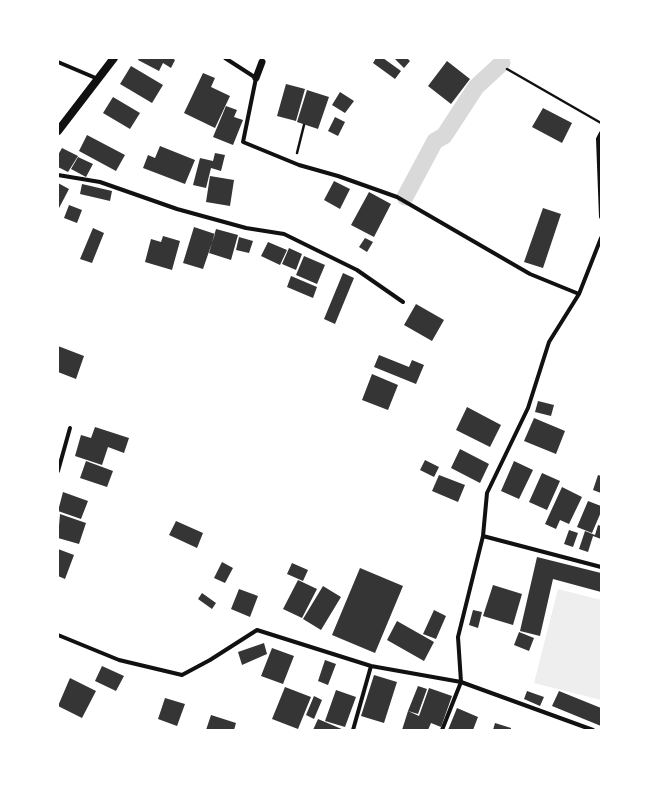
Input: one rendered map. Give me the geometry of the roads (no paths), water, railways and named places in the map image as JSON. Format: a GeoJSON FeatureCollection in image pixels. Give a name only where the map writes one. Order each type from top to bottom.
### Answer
{"type":"FeatureCollection","features":[{"type":"Feature","properties":{"kind":"main road"},"geometry":{"type":"LineString","coordinates":[[58,131],[100,79],[114,58]]}},
{"type":"Feature","properties":{"kind":"street"},"geometry":{"type":"LineString","coordinates":[[225,58],[256,78]]}},
{"type":"Feature","properties":{"kind":"street"},"geometry":{"type":"LineString","coordinates":[[58,62],[100,79]]}},
{"type":"Feature","properties":{"kind":"street"},"geometry":{"type":"LineString","coordinates":[[262,62],[256,78],[243,142],[299,165],[338,176],[397,198],[530,274],[579,294]]}},
{"type":"Feature","properties":{"kind":"street"},"geometry":{"type":"LineString","coordinates":[[601,133],[598,139],[601,217]]}},
{"type":"Feature","properties":{"kind":"street"},"geometry":{"type":"LineString","coordinates":[[58,175],[100,182],[177,209],[246,228],[284,234],[357,270],[403,302]]}},
{"type":"Feature","properties":{"kind":"street"},"geometry":{"type":"LineString","coordinates":[[442,730],[461,682],[458,637],[483,536],[487,493],[528,408],[549,342],[579,294],[601,238]]}},
{"type":"Feature","properties":{"kind":"street"},"geometry":{"type":"LineString","coordinates":[[58,471],[70,428]]}},
{"type":"Feature","properties":{"kind":"street"},"geometry":{"type":"LineString","coordinates":[[483,536],[601,567]]}},
{"type":"Feature","properties":{"kind":"street"},"geometry":{"type":"LineString","coordinates":[[58,635],[119,660],[182,675],[210,660],[257,630],[371,666],[461,682],[593,730]]}},
{"type":"Feature","properties":{"kind":"street"},"geometry":{"type":"LineString","coordinates":[[353,730],[371,666]]}},
{"type":"Feature","properties":{"kind":"waterway"},"geometry":{"type":"LineString","coordinates":[[405,197],[435,141],[444,136],[476,87],[502,63]]}}]}
